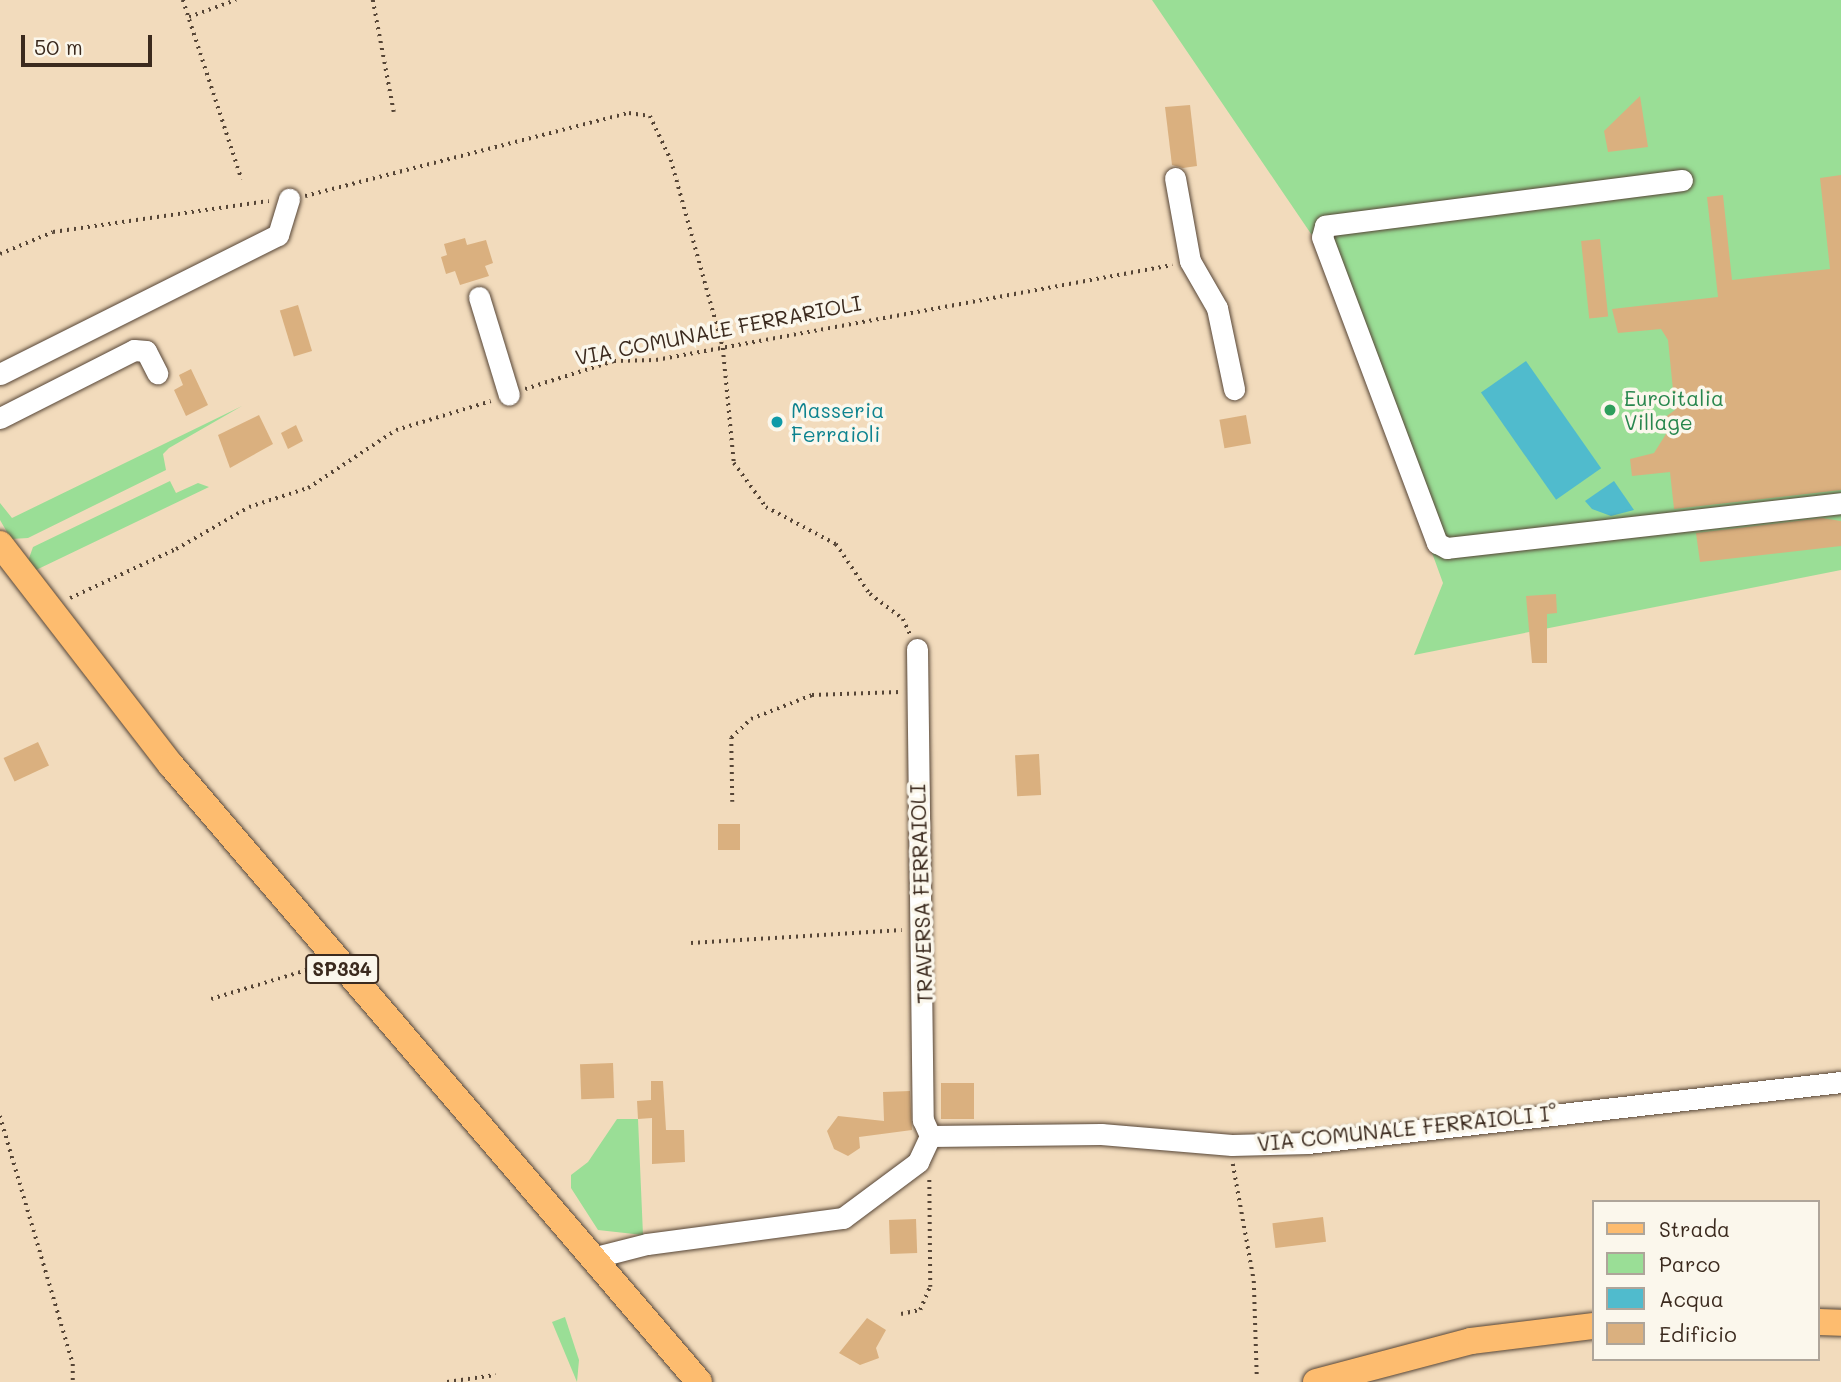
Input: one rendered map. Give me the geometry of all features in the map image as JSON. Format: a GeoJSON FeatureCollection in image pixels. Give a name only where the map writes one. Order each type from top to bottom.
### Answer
{"type":"FeatureCollection","features":[{"type":"Feature","properties":{"kind":"main road","name":"SP334"},"geometry":{"type":"LineString","coordinates":[[0,544],[336,962],[699,1382]]}},
{"type":"Feature","properties":{"kind":"main road"},"geometry":{"type":"LineString","coordinates":[[1820,1322],[1841,1323]]}},
{"type":"Feature","properties":{"kind":"main road"},"geometry":{"type":"LineString","coordinates":[[1316,1382],[1471,1341],[1592,1326]]}},
{"type":"Feature","properties":{"kind":"street"},"geometry":{"type":"LineString","coordinates":[[1175,178],[1190,261],[1217,308],[1234,389]]}},
{"type":"Feature","properties":{"kind":"street"},"geometry":{"type":"LineString","coordinates":[[1682,180],[1325,226],[1322,237],[1437,543],[1447,548],[1841,503]]}},
{"type":"Feature","properties":{"kind":"street"},"geometry":{"type":"LineString","coordinates":[[0,374],[278,235],[289,199]]}},
{"type":"Feature","properties":{"kind":"street"},"geometry":{"type":"LineString","coordinates":[[479,297],[509,395]]}},
{"type":"Feature","properties":{"kind":"street"},"geometry":{"type":"LineString","coordinates":[[0,418],[134,350],[146,351],[157,373]]}},
{"type":"Feature","properties":{"kind":"street","name":"TRAVERSA FERRAIOLI"},"geometry":{"type":"LineString","coordinates":[[916,649],[923,1120],[927,1146]]}},
{"type":"Feature","properties":{"kind":"street","name":"VIA COMUNALE FERRAIOLI I°"},"geometry":{"type":"LineString","coordinates":[[927,1146],[1101,1134],[1233,1145],[1308,1143],[1841,1082]]}},
{"type":"Feature","properties":{"kind":"street"},"geometry":{"type":"LineString","coordinates":[[592,1258],[647,1244],[829,1223],[853,1212],[927,1146]]}},
{"type":"Feature","properties":{"kind":"path"},"geometry":{"type":"LineString","coordinates":[[183,0],[242,180]]}},
{"type":"Feature","properties":{"kind":"path"},"geometry":{"type":"LineString","coordinates":[[188,17],[236,0]]}},
{"type":"Feature","properties":{"kind":"path"},"geometry":{"type":"LineString","coordinates":[[373,0],[394,111]]}},
{"type":"Feature","properties":{"kind":"path"},"geometry":{"type":"LineString","coordinates":[[0,254],[53,232],[289,199],[641,112],[655,123],[671,160],[723,348],[734,463],[747,487],[766,507],[836,544],[870,594],[903,619],[916,649]]}},
{"type":"Feature","properties":{"kind":"path","name":"VIA COMUNALE FERRARIOLI"},"geometry":{"type":"LineString","coordinates":[[49,608],[176,549],[249,507],[308,488],[396,430],[614,361],[723,348],[1190,261]]}},
{"type":"Feature","properties":{"kind":"path"},"geometry":{"type":"LineString","coordinates":[[732,802],[731,738],[768,709],[813,695],[916,690]]}},
{"type":"Feature","properties":{"kind":"path"},"geometry":{"type":"LineString","coordinates":[[691,943],[921,929]]}},
{"type":"Feature","properties":{"kind":"path"},"geometry":{"type":"LineString","coordinates":[[211,999],[336,962]]}},
{"type":"Feature","properties":{"kind":"path"},"geometry":{"type":"LineString","coordinates":[[0,1116],[73,1364],[73,1382]]}},
{"type":"Feature","properties":{"kind":"path"},"geometry":{"type":"LineString","coordinates":[[1233,1145],[1237,1211],[1254,1281],[1257,1378]]}},
{"type":"Feature","properties":{"kind":"path"},"geometry":{"type":"LineString","coordinates":[[901,1314],[920,1310],[929,1287],[927,1146]]}},
{"type":"Feature","properties":{"kind":"path"},"geometry":{"type":"LineString","coordinates":[[447,1382],[496,1375]]}},
{"type":"Feature","properties":{"kind":"green space","name":"Euroitalia Village"},"geometry":{"type":"Polygon","coordinates":[[[1152,0],[1841,0],[1841,570],[1414,655],[1443,583],[1322,250],[1152,0]]]}},
{"type":"Feature","properties":{"kind":"green space"},"geometry":{"type":"Polygon","coordinates":[[[242,406],[169,448],[163,454],[166,470],[28,538],[11,539],[0,520],[0,503],[12,518],[242,406]]]}},
{"type":"Feature","properties":{"kind":"green space"},"geometry":{"type":"Polygon","coordinates":[[[170,481],[176,493],[198,483],[209,487],[36,570],[28,561],[33,547],[170,481]]]}},
{"type":"Feature","properties":{"kind":"green space"},"geometry":{"type":"Polygon","coordinates":[[[617,1119],[638,1119],[643,1235],[598,1230],[571,1188],[571,1175],[588,1162],[617,1119]]]}},
{"type":"Feature","properties":{"kind":"green space"},"geometry":{"type":"Polygon","coordinates":[[[565,1317],[579,1360],[577,1382],[552,1322],[565,1317]]]}},
{"type":"Feature","properties":{"kind":"water"},"geometry":{"type":"Polygon","coordinates":[[[1526,361],[1601,468],[1556,500],[1481,393],[1526,361]]]}},
{"type":"Feature","properties":{"kind":"water"},"geometry":{"type":"Polygon","coordinates":[[[1614,481],[1634,510],[1611,516],[1592,509],[1585,501],[1614,481]]]}},
{"type":"Feature","properties":{"kind":"building"},"geometry":{"type":"Polygon","coordinates":[[[1640,96],[1648,147],[1608,152],[1604,131],[1640,96]]]}},
{"type":"Feature","properties":{"kind":"building"},"geometry":{"type":"Polygon","coordinates":[[[1190,105],[1197,166],[1183,168],[1172,165],[1165,107],[1190,105]]]}},
{"type":"Feature","properties":{"kind":"building"},"geometry":{"type":"Polygon","coordinates":[[[1841,175],[1841,490],[1674,509],[1670,472],[1632,476],[1630,459],[1654,453],[1666,434],[1664,418],[1675,410],[1668,340],[1661,329],[1618,333],[1612,309],[1718,297],[1707,197],[1723,195],[1732,280],[1830,269],[1820,178],[1841,175]]]}},
{"type":"Feature","properties":{"kind":"building"},"geometry":{"type":"Polygon","coordinates":[[[465,238],[467,245],[486,240],[493,263],[485,266],[489,276],[460,285],[455,271],[446,274],[441,257],[447,255],[444,244],[465,238]]]}},
{"type":"Feature","properties":{"kind":"building"},"geometry":{"type":"Polygon","coordinates":[[[1600,239],[1608,317],[1589,319],[1581,241],[1600,239]]]}},
{"type":"Feature","properties":{"kind":"building"},"geometry":{"type":"Polygon","coordinates":[[[298,305],[312,351],[294,356],[280,311],[298,305]]]}},
{"type":"Feature","properties":{"kind":"building"},"geometry":{"type":"Polygon","coordinates":[[[191,369],[208,405],[186,416],[174,390],[183,385],[179,375],[191,369]]]}},
{"type":"Feature","properties":{"kind":"building"},"geometry":{"type":"Polygon","coordinates":[[[259,415],[273,444],[230,468],[218,435],[259,415]]]}},
{"type":"Feature","properties":{"kind":"building"},"geometry":{"type":"Polygon","coordinates":[[[1246,415],[1251,444],[1224,448],[1219,420],[1246,415]]]}},
{"type":"Feature","properties":{"kind":"building"},"geometry":{"type":"Polygon","coordinates":[[[296,425],[303,441],[288,449],[281,433],[296,425]]]}},
{"type":"Feature","properties":{"kind":"building"},"geometry":{"type":"Polygon","coordinates":[[[1822,518],[1841,521],[1841,546],[1700,562],[1696,533],[1822,518]]]}},
{"type":"Feature","properties":{"kind":"building"},"geometry":{"type":"Polygon","coordinates":[[[1556,594],[1557,613],[1547,614],[1547,663],[1532,663],[1526,596],[1556,594]]]}},
{"type":"Feature","properties":{"kind":"building"},"geometry":{"type":"Polygon","coordinates":[[[38,742],[49,766],[15,782],[4,758],[38,742]]]}},
{"type":"Feature","properties":{"kind":"building"},"geometry":{"type":"Polygon","coordinates":[[[1039,754],[1041,795],[1017,796],[1015,755],[1039,754]]]}},
{"type":"Feature","properties":{"kind":"building"},"geometry":{"type":"Polygon","coordinates":[[[718,824],[740,824],[740,850],[718,850],[718,824]]]}},
{"type":"Feature","properties":{"kind":"building"},"geometry":{"type":"Polygon","coordinates":[[[613,1063],[614,1098],[581,1099],[580,1064],[613,1063]]]}},
{"type":"Feature","properties":{"kind":"building"},"geometry":{"type":"Polygon","coordinates":[[[651,1081],[663,1081],[666,1130],[684,1130],[685,1162],[652,1164],[652,1118],[638,1119],[637,1101],[651,1100],[651,1081]]]}},
{"type":"Feature","properties":{"kind":"building"},"geometry":{"type":"Polygon","coordinates":[[[941,1083],[974,1083],[974,1119],[941,1119],[941,1083]]]}},
{"type":"Feature","properties":{"kind":"building"},"geometry":{"type":"Polygon","coordinates":[[[910,1091],[912,1130],[859,1137],[860,1148],[848,1156],[834,1149],[827,1131],[838,1116],[884,1121],[883,1092],[910,1091]]]}},
{"type":"Feature","properties":{"kind":"building"},"geometry":{"type":"Polygon","coordinates":[[[1323,1217],[1326,1242],[1275,1248],[1272,1223],[1323,1217]]]}},
{"type":"Feature","properties":{"kind":"building"},"geometry":{"type":"Polygon","coordinates":[[[916,1219],[917,1253],[890,1254],[889,1220],[916,1219]]]}},
{"type":"Feature","properties":{"kind":"building"},"geometry":{"type":"Polygon","coordinates":[[[867,1318],[886,1330],[876,1348],[879,1358],[860,1365],[839,1353],[867,1318]]]}},
{"type":"Feature","properties":{"kind":"place","name":"Euroitalia Village"},"geometry":{"type":"Point","coordinates":[1610,410]}},
{"type":"Feature","properties":{"kind":"place","name":"Masseria Ferraioli"},"geometry":{"type":"Point","coordinates":[777,422]}}]}
